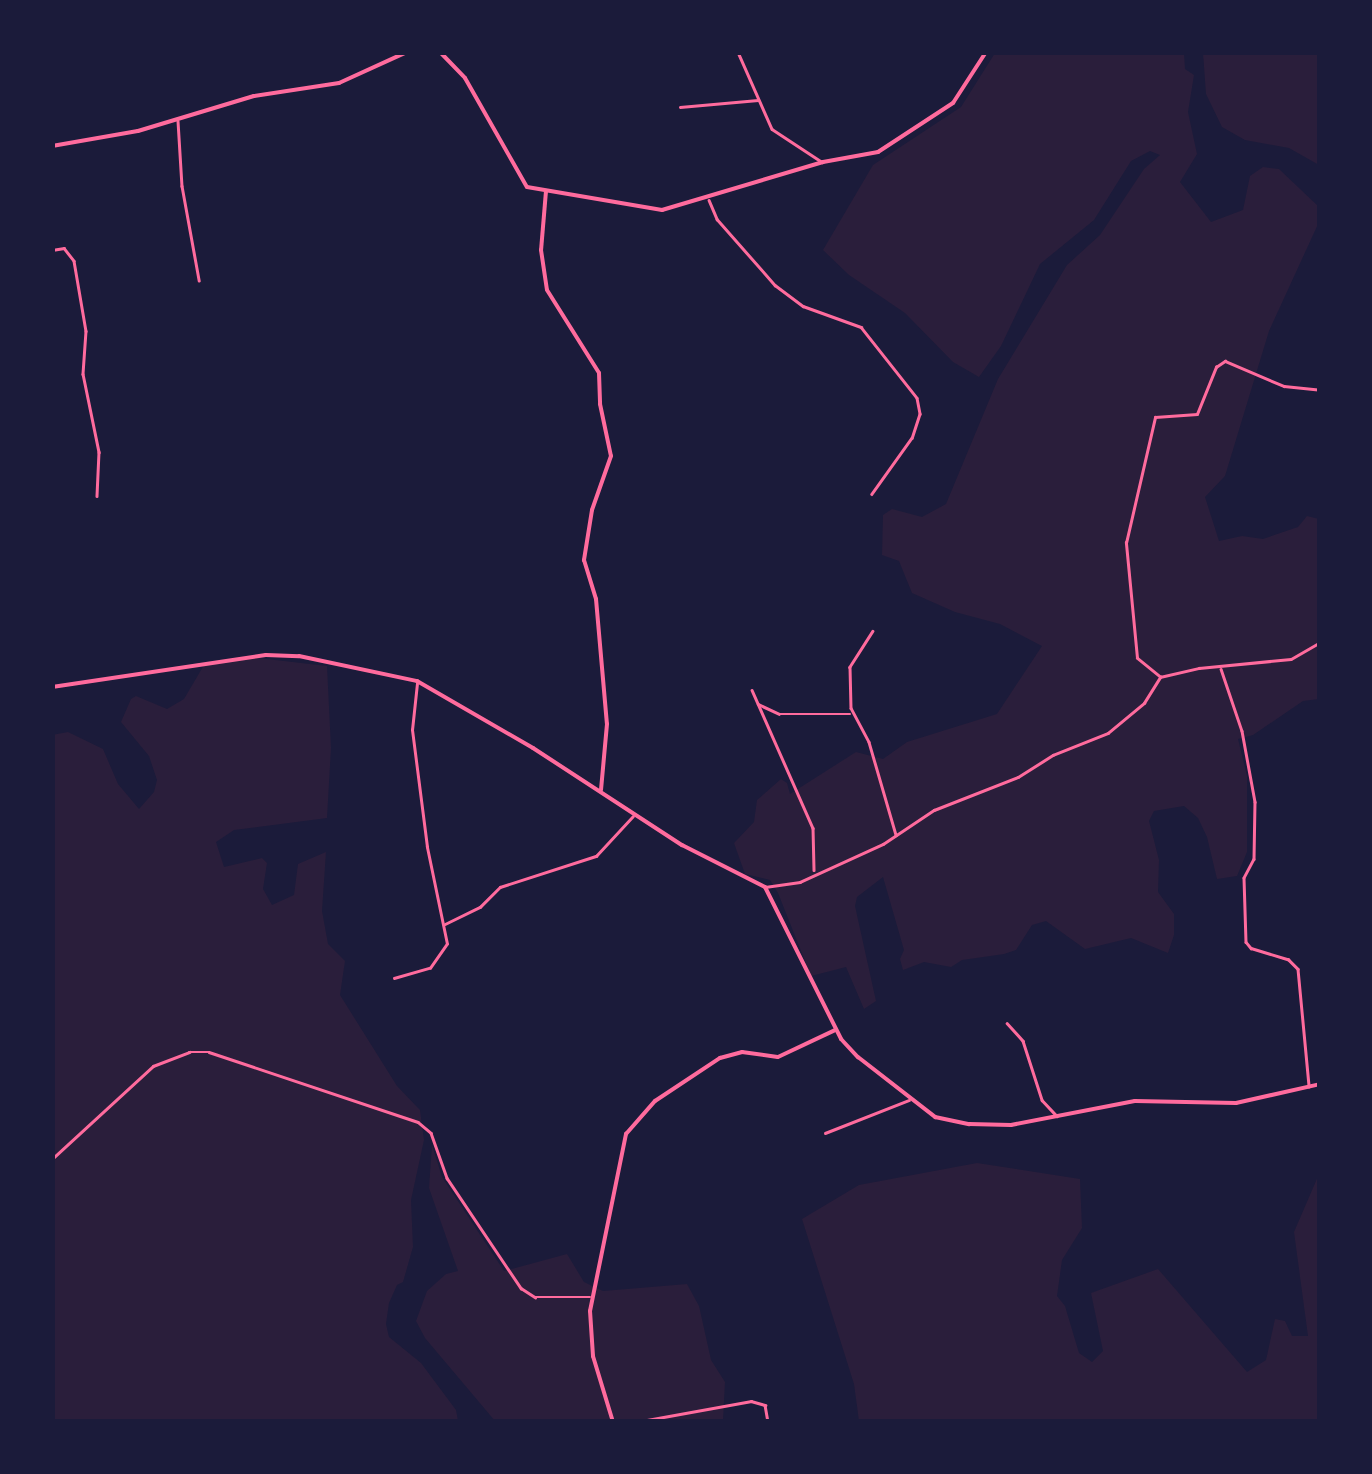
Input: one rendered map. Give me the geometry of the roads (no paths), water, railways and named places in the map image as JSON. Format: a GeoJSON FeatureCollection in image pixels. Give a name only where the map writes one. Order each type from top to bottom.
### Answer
{"type":"FeatureCollection","features":[{"type":"Feature","properties":{"kind":"street"},"geometry":{"type":"LineString","coordinates":[[52,146],[178,121],[254,96],[355,78],[407,52]]}},
{"type":"Feature","properties":{"kind":"street"},"geometry":{"type":"LineString","coordinates":[[440,52],[465,78],[527,188],[596,196],[662,210],[709,200],[824,162],[878,152],[937,116],[962,92],[986,52]]}},
{"type":"Feature","properties":{"kind":"street"},"geometry":{"type":"LineString","coordinates":[[738,52],[772,128],[824,162]]}},
{"type":"Feature","properties":{"kind":"street"},"geometry":{"type":"LineString","coordinates":[[680,107],[758,100]]}},
{"type":"Feature","properties":{"kind":"street"},"geometry":{"type":"LineString","coordinates":[[178,121],[182,186],[199,280]]}},
{"type":"Feature","properties":{"kind":"street"},"geometry":{"type":"LineString","coordinates":[[546,192],[540,250],[547,290],[599,373],[600,404],[611,456],[592,510],[584,560],[596,599],[608,724],[601,790]]}},
{"type":"Feature","properties":{"kind":"street"},"geometry":{"type":"LineString","coordinates":[[709,200],[717,219],[775,285],[804,306],[861,327],[917,398],[920,414],[912,438],[872,494]]}},
{"type":"Feature","properties":{"kind":"street"},"geometry":{"type":"LineString","coordinates":[[52,250],[68,250],[76,276],[86,331],[83,374],[99,452],[97,496]]}},
{"type":"Feature","properties":{"kind":"street"},"geometry":{"type":"LineString","coordinates":[[1160,677],[1137,658],[1126,543],[1153,420],[1161,414],[1197,414],[1216,367],[1225,360],[1284,386],[1320,390]]}},
{"type":"Feature","properties":{"kind":"street"},"geometry":{"type":"LineString","coordinates":[[1320,539],[1320,548]]}},
{"type":"Feature","properties":{"kind":"street"},"geometry":{"type":"LineString","coordinates":[[873,631],[850,667],[852,714],[869,742],[896,837]]}},
{"type":"Feature","properties":{"kind":"street"},"geometry":{"type":"LineString","coordinates":[[52,688],[266,655],[300,656],[417,681],[601,790],[634,816],[715,864],[766,886],[779,886],[896,837],[934,810],[1018,777],[1053,755],[1108,733],[1144,702],[1160,677],[1291,659],[1320,642]]}},
{"type":"Feature","properties":{"kind":"street"},"geometry":{"type":"LineString","coordinates":[[1221,667],[1245,744],[1255,802],[1254,859],[1244,878],[1246,942],[1251,948],[1288,959],[1298,969],[1309,1086]]}},
{"type":"Feature","properties":{"kind":"street"},"geometry":{"type":"LineString","coordinates":[[394,978],[435,963],[446,948],[427,847],[412,730],[417,681]]}},
{"type":"Feature","properties":{"kind":"street"},"geometry":{"type":"LineString","coordinates":[[752,690],[813,828],[814,874]]}},
{"type":"Feature","properties":{"kind":"street"},"geometry":{"type":"LineString","coordinates":[[758,704],[779,714],[852,714]]}},
{"type":"Feature","properties":{"kind":"street"},"geometry":{"type":"LineString","coordinates":[[444,924],[480,907],[500,887],[596,856],[634,816]]}},
{"type":"Feature","properties":{"kind":"street"},"geometry":{"type":"LineString","coordinates":[[766,886],[835,1030],[858,1057],[935,1117],[969,1124],[1011,1125],[1135,1101],[1236,1103],[1320,1084]]}},
{"type":"Feature","properties":{"kind":"street"},"geometry":{"type":"LineString","coordinates":[[772,896],[779,886]]}},
{"type":"Feature","properties":{"kind":"street"},"geometry":{"type":"LineString","coordinates":[[1008,1023],[1023,1041],[1042,1100],[1058,1117]]}},
{"type":"Feature","properties":{"kind":"street"},"geometry":{"type":"LineString","coordinates":[[613,1422],[590,1342],[591,1297],[608,1232],[618,1156],[638,1117],[678,1084],[720,1058],[742,1052],[778,1057],[817,1043],[835,1030]]}},
{"type":"Feature","properties":{"kind":"street"},"geometry":{"type":"LineString","coordinates":[[52,1160],[153,1066],[174,1056],[210,1052],[418,1122],[431,1133],[447,1178],[521,1288],[535,1297],[591,1297]]}},
{"type":"Feature","properties":{"kind":"street"},"geometry":{"type":"LineString","coordinates":[[824,1133],[910,1100]]}},
{"type":"Feature","properties":{"kind":"street"},"geometry":{"type":"LineString","coordinates":[[636,1422],[750,1402],[765,1405],[768,1422]]}}]}
